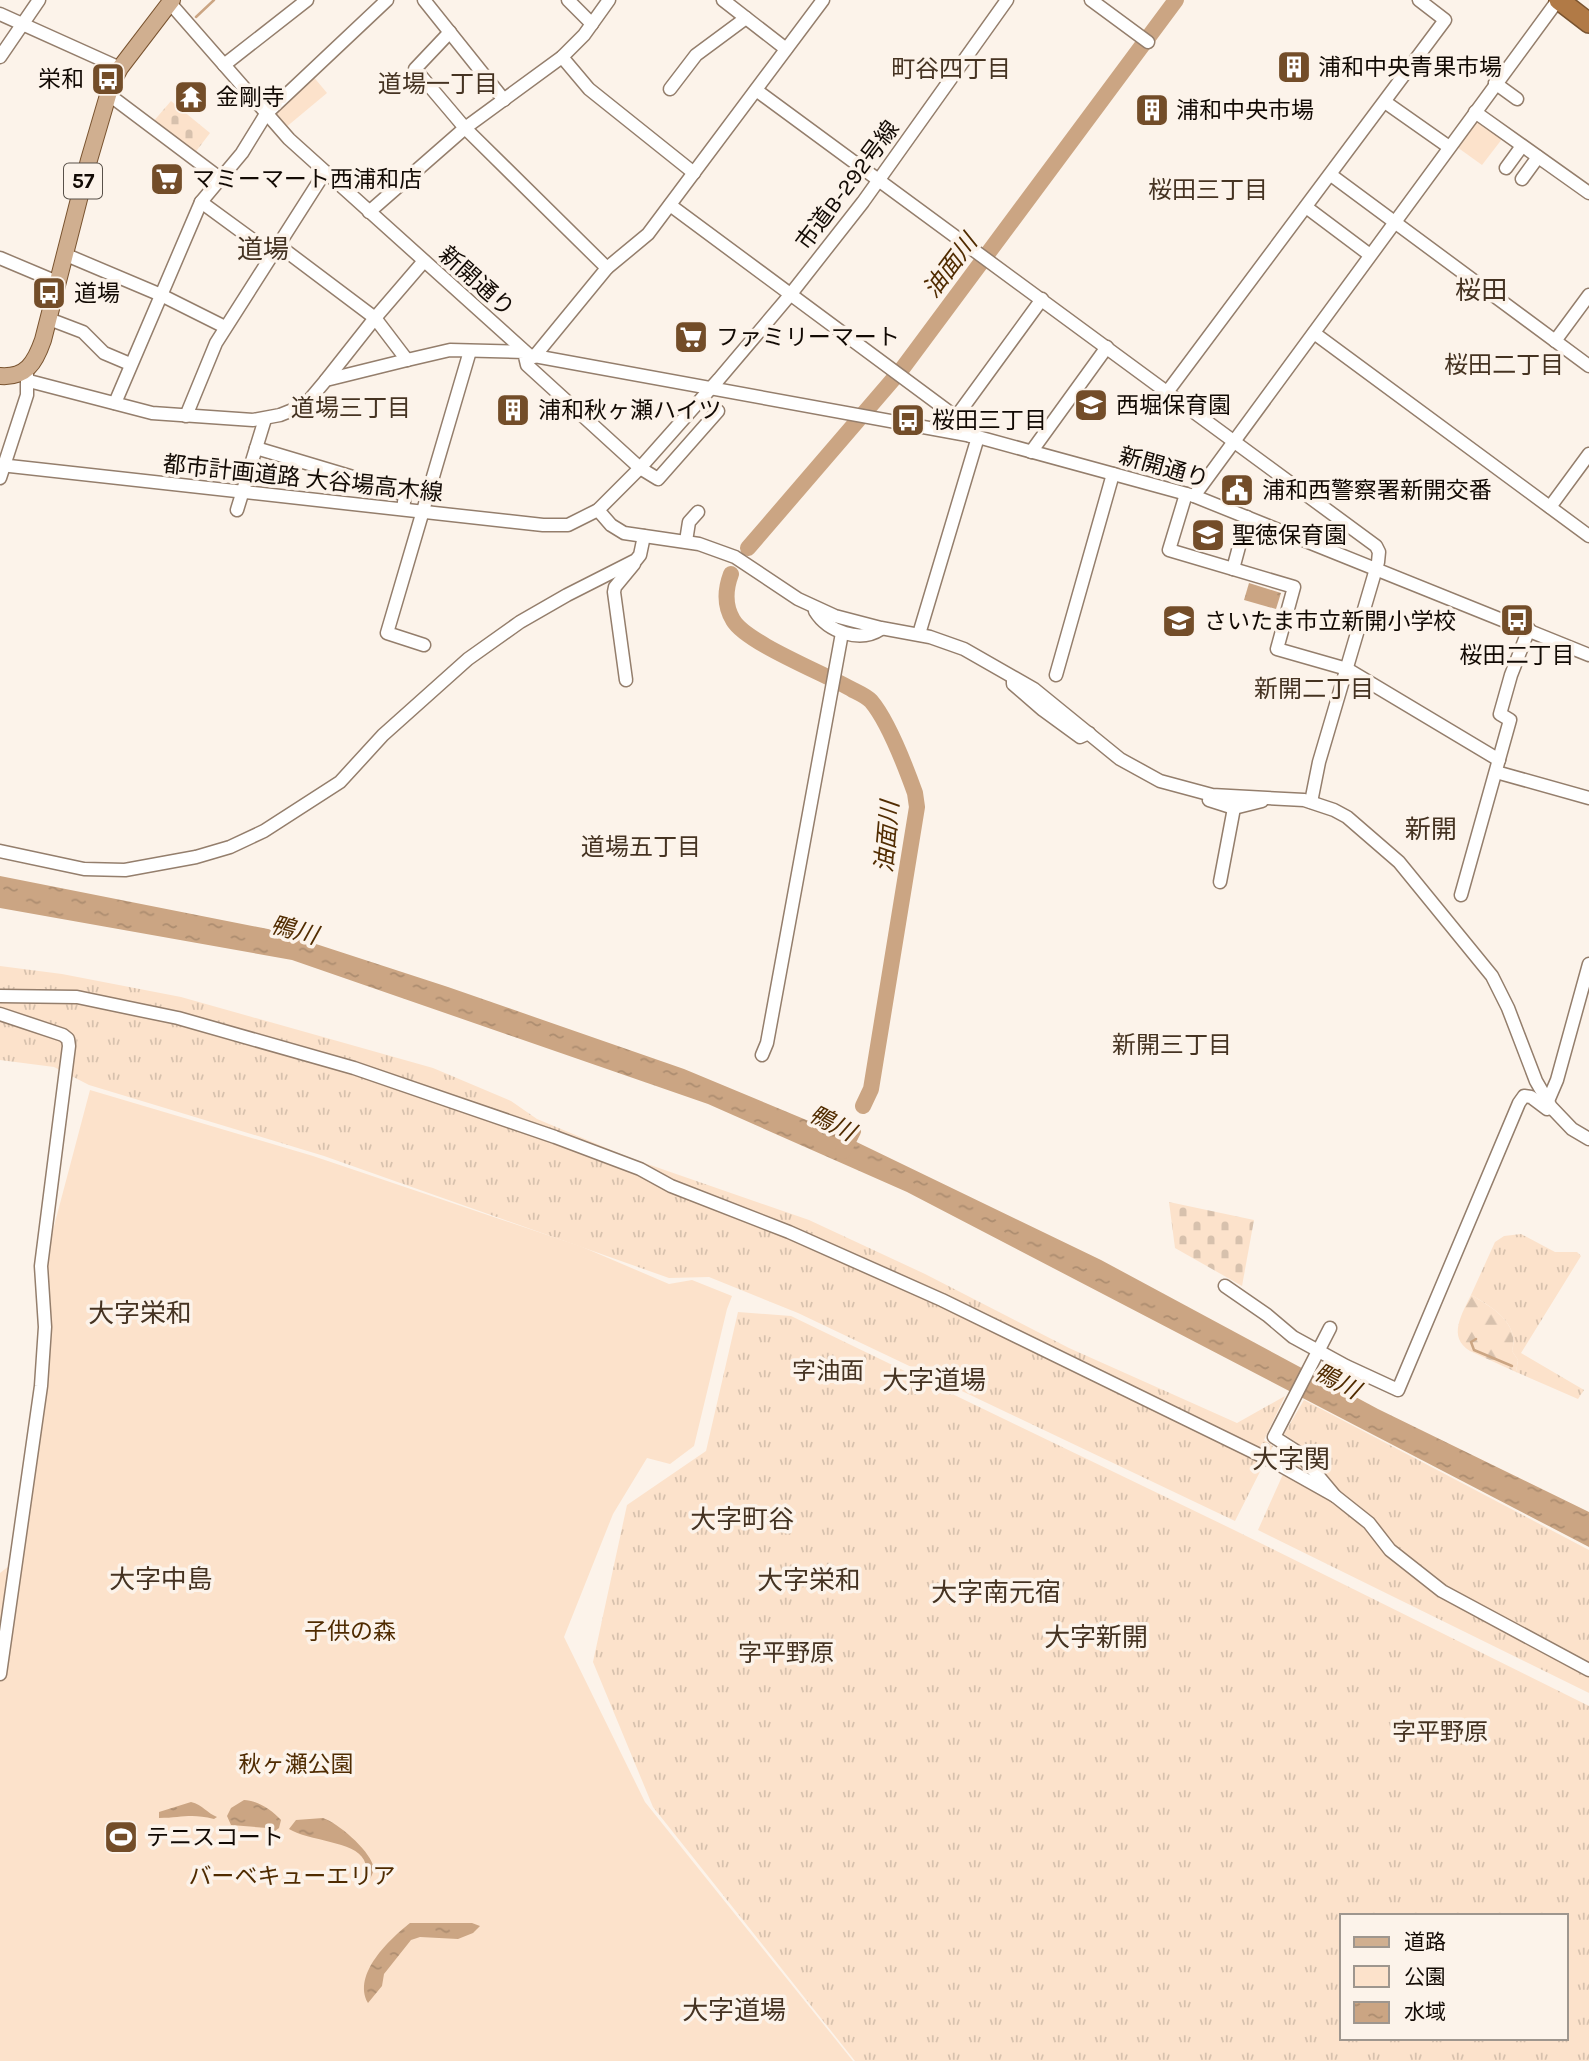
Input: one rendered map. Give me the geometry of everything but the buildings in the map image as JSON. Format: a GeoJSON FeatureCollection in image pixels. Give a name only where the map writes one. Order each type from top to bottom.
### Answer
{"type":"FeatureCollection","features":[{"type":"Feature","properties":{"kind":"highway"},"geometry":{"type":"LineString","coordinates":[[1558,0],[1589,23]]}},
{"type":"Feature","properties":{"kind":"highway"},"geometry":{"type":"LineString","coordinates":[[1568,0],[1589,16]]}},
{"type":"Feature","properties":{"kind":"main road","name":"57"},"geometry":{"type":"LineString","coordinates":[[27,376],[36,360],[49,319],[107,94],[120,68],[171,2]]}},
{"type":"Feature","properties":{"kind":"main road"},"geometry":{"type":"LineString","coordinates":[[0,376],[27,376]]}},
{"type":"Feature","properties":{"kind":"street"},"geometry":{"type":"LineString","coordinates":[[0,57],[39,0]]}},
{"type":"Feature","properties":{"kind":"street"},"geometry":{"type":"LineString","coordinates":[[224,65],[307,0]]}},
{"type":"Feature","properties":{"kind":"street"},"geometry":{"type":"LineString","coordinates":[[115,403],[201,202],[242,153],[266,114],[387,0]]}},
{"type":"Feature","properties":{"kind":"street"},"geometry":{"type":"LineString","coordinates":[[424,0],[504,100]]}},
{"type":"Feature","properties":{"kind":"street"},"geometry":{"type":"LineString","coordinates":[[568,0],[592,24]]}},
{"type":"Feature","properties":{"kind":"street"},"geometry":{"type":"LineString","coordinates":[[369,212],[465,128],[562,57],[592,24],[609,0]]}},
{"type":"Feature","properties":{"kind":"street"},"geometry":{"type":"LineString","coordinates":[[723,0],[786,49]]}},
{"type":"Feature","properties":{"kind":"street"},"geometry":{"type":"LineString","coordinates":[[529,354],[607,268],[648,234],[823,0]]}},
{"type":"Feature","properties":{"kind":"street","name":"市道B-292号線"},"geometry":{"type":"LineString","coordinates":[[598,510],[640,468],[790,295],[880,179],[1007,0]]}},
{"type":"Feature","properties":{"kind":"street"},"geometry":{"type":"LineString","coordinates":[[1168,391],[1445,20],[1419,0]]}},
{"type":"Feature","properties":{"kind":"street"},"geometry":{"type":"LineString","coordinates":[[1558,0],[1235,441],[1190,495],[1169,550],[1294,587],[1277,649],[1347,669],[1498,766],[1589,798]]}},
{"type":"Feature","properties":{"kind":"street","name":"新開通り"},"geometry":{"type":"LineString","coordinates":[[171,2],[279,130],[529,354],[527,365],[640,468]]}},
{"type":"Feature","properties":{"kind":"street"},"geometry":{"type":"LineString","coordinates":[[1100,3],[1145,40]]}},
{"type":"Feature","properties":{"kind":"street"},"geometry":{"type":"LineString","coordinates":[[0,14],[120,68]]}},
{"type":"Feature","properties":{"kind":"street"},"geometry":{"type":"LineString","coordinates":[[670,89],[696,55],[746,18]]}},
{"type":"Feature","properties":{"kind":"street"},"geometry":{"type":"LineString","coordinates":[[450,32],[415,69],[465,128],[607,268]]}},
{"type":"Feature","properties":{"kind":"street"},"geometry":{"type":"LineString","coordinates":[[562,57],[589,89],[694,173]]}},
{"type":"Feature","properties":{"kind":"street"},"geometry":{"type":"LineString","coordinates":[[1495,83],[1517,99]]}},
{"type":"Feature","properties":{"kind":"street"},"geometry":{"type":"LineString","coordinates":[[756,90],[1376,545],[1379,552],[1376,568],[1311,802]]}},
{"type":"Feature","properties":{"kind":"street"},"geometry":{"type":"LineString","coordinates":[[107,94],[220,179]]}},
{"type":"Feature","properties":{"kind":"street"},"geometry":{"type":"LineString","coordinates":[[1385,102],[1449,147]]}},
{"type":"Feature","properties":{"kind":"street"},"geometry":{"type":"LineString","coordinates":[[1475,111],[1589,193]]}},
{"type":"Feature","properties":{"kind":"street"},"geometry":{"type":"LineString","coordinates":[[1506,169],[1522,146]]}},
{"type":"Feature","properties":{"kind":"street"},"geometry":{"type":"LineString","coordinates":[[1522,179],[1538,157]]}},
{"type":"Feature","properties":{"kind":"street"},"geometry":{"type":"LineString","coordinates":[[186,416],[216,343],[325,172]]}},
{"type":"Feature","properties":{"kind":"street"},"geometry":{"type":"LineString","coordinates":[[1331,174],[1589,366]]}},
{"type":"Feature","properties":{"kind":"street"},"geometry":{"type":"LineString","coordinates":[[201,202],[275,249],[374,318],[407,360]]}},
{"type":"Feature","properties":{"kind":"street"},"geometry":{"type":"LineString","coordinates":[[670,205],[952,414],[974,437],[919,634]]}},
{"type":"Feature","properties":{"kind":"street"},"geometry":{"type":"LineString","coordinates":[[1306,207],[1370,255]]}},
{"type":"Feature","properties":{"kind":"street"},"geometry":{"type":"LineString","coordinates":[[64,254],[161,295],[226,327]]}},
{"type":"Feature","properties":{"kind":"street"},"geometry":{"type":"LineString","coordinates":[[0,258],[57,282]]}},
{"type":"Feature","properties":{"kind":"street"},"geometry":{"type":"LineString","coordinates":[[0,478],[2,465],[27,395],[27,376],[152,413],[265,419],[305,405],[374,318],[424,261]]}},
{"type":"Feature","properties":{"kind":"street"},"geometry":{"type":"LineString","coordinates":[[1555,341],[1589,295]]}},
{"type":"Feature","properties":{"kind":"street"},"geometry":{"type":"LineString","coordinates":[[937,429],[952,414],[1042,299]]}},
{"type":"Feature","properties":{"kind":"street"},"geometry":{"type":"LineString","coordinates":[[49,319],[83,332],[104,353],[130,363]]}},
{"type":"Feature","properties":{"kind":"street"},"geometry":{"type":"LineString","coordinates":[[1314,332],[1589,536]]}},
{"type":"Feature","properties":{"kind":"street"},"geometry":{"type":"LineString","coordinates":[[1031,452],[1107,347]]}},
{"type":"Feature","properties":{"kind":"street"},"geometry":{"type":"LineString","coordinates":[[326,380],[450,349],[529,354],[711,388]]}},
{"type":"Feature","properties":{"kind":"street"},"geometry":{"type":"LineString","coordinates":[[424,645],[387,633],[470,351]]}},
{"type":"Feature","properties":{"kind":"street","name":"新開通り"},"geometry":{"type":"LineString","coordinates":[[711,388],[974,437],[1190,495],[1589,655]]}},
{"type":"Feature","properties":{"kind":"street"},"geometry":{"type":"LineString","coordinates":[[640,468],[658,479],[718,411]]}},
{"type":"Feature","properties":{"kind":"street"},"geometry":{"type":"LineString","coordinates":[[236,510],[265,419]]}},
{"type":"Feature","properties":{"kind":"street"},"geometry":{"type":"LineString","coordinates":[[256,448],[405,495],[402,509]]}},
{"type":"Feature","properties":{"kind":"street"},"geometry":{"type":"LineString","coordinates":[[1550,507],[1589,454]]}},
{"type":"Feature","properties":{"kind":"street","name":"都市計画道路 大谷場高木線"},"geometry":{"type":"LineString","coordinates":[[2,465],[555,526],[583,519],[598,510]]}},
{"type":"Feature","properties":{"kind":"street"},"geometry":{"type":"LineString","coordinates":[[1056,675],[1113,474]]}},
{"type":"Feature","properties":{"kind":"street"},"geometry":{"type":"LineString","coordinates":[[598,510],[618,531],[686,541],[735,556],[812,606],[844,619],[919,634],[964,649],[1012,675],[1013,684],[1080,737],[1089,733],[1120,759],[1141,772],[1193,791],[1212,795],[1287,798],[1311,802],[1347,817],[1399,862],[1486,969],[1499,989],[1536,1081],[1550,1104],[1572,1129],[1589,1139]]}},
{"type":"Feature","properties":{"kind":"street"},"geometry":{"type":"LineString","coordinates":[[686,541],[689,522],[698,512]]}},
{"type":"Feature","properties":{"kind":"street"},"geometry":{"type":"LineString","coordinates":[[1233,569],[1247,517]]}},
{"type":"Feature","properties":{"kind":"street"},"geometry":{"type":"LineString","coordinates":[[626,680],[614,592],[640,555],[644,536]]}},
{"type":"Feature","properties":{"kind":"street"},"geometry":{"type":"LineString","coordinates":[[0,851],[85,870],[125,870],[196,857],[230,847],[264,831],[340,782],[383,735],[468,659],[544,608],[636,560]]}},
{"type":"Feature","properties":{"kind":"street"},"geometry":{"type":"LineString","coordinates":[[812,606],[818,616],[842,633],[873,634],[881,628]]}},
{"type":"Feature","properties":{"kind":"street"},"geometry":{"type":"LineString","coordinates":[[1461,895],[1510,720],[1500,714],[1528,629]]}},
{"type":"Feature","properties":{"kind":"street"},"geometry":{"type":"LineString","coordinates":[[762,1055],[767,1043],[842,633]]}},
{"type":"Feature","properties":{"kind":"street"},"geometry":{"type":"LineString","coordinates":[[1193,791],[1199,796],[1234,808],[1260,803],[1267,798]]}},
{"type":"Feature","properties":{"kind":"street"},"geometry":{"type":"LineString","coordinates":[[1220,882],[1234,808]]}},
{"type":"Feature","properties":{"kind":"street"},"geometry":{"type":"LineString","coordinates":[[1225,1286],[1293,1337],[1398,1390],[1519,1103],[1524,1096],[1531,1097],[1547,1110],[1550,1104],[1589,964]]}},
{"type":"Feature","properties":{"kind":"street"},"geometry":{"type":"LineString","coordinates":[[0,996],[77,996],[178,1018],[354,1068],[640,1169],[671,1186],[789,1232],[942,1300],[1278,1464],[1335,1496],[1369,1523],[1390,1550],[1433,1584],[1589,1670]]}},
{"type":"Feature","properties":{"kind":"street"},"geometry":{"type":"LineString","coordinates":[[0,1014],[63,1035],[68,1039],[69,1046],[41,1266],[45,1327],[43,1370],[0,1674]]}},
{"type":"Feature","properties":{"kind":"street"},"geometry":{"type":"LineString","coordinates":[[1329,1331],[1274,1437],[1299,1453],[1335,1496]]}},
{"type":"Feature","properties":{"kind":"green space"},"geometry":{"type":"Polygon","coordinates":[[[312,75],[327,93],[285,128],[274,115],[275,109],[312,75]]]}},
{"type":"Feature","properties":{"kind":"green space"},"geometry":{"type":"Polygon","coordinates":[[[171,101],[210,133],[194,154],[152,123],[171,101]]]}},
{"type":"Feature","properties":{"kind":"green space"},"geometry":{"type":"Polygon","coordinates":[[[1477,120],[1502,139],[1482,165],[1457,147],[1477,120]]]}},
{"type":"Feature","properties":{"kind":"green space"},"geometry":{"type":"Polygon","coordinates":[[[0,966],[62,974],[181,997],[433,1068],[511,1101],[537,1119],[633,1159],[809,1220],[925,1274],[1069,1348],[1237,1423],[1285,1396],[1264,1440],[1273,1446],[1235,1521],[798,1313],[709,1277],[669,1278],[324,1156],[89,1085],[54,1067],[0,1060],[0,966]]]}},
{"type":"Feature","properties":{"kind":"green space","name":"秋ヶ瀬公園"},"geometry":{"type":"Polygon","coordinates":[[[90,1090],[313,1156],[580,1246],[669,1284],[692,1280],[732,1296],[694,1446],[670,1464],[647,1458],[613,1514],[564,1637],[645,1802],[853,2061],[0,2061],[0,1573],[18,1559],[38,1429],[44,1264],[90,1090]]]}},
{"type":"Feature","properties":{"kind":"green space"},"geometry":{"type":"Polygon","coordinates":[[[1169,1202],[1254,1220],[1242,1286],[1175,1248],[1169,1202]]]}},
{"type":"Feature","properties":{"kind":"green space"},"geometry":{"type":"Polygon","coordinates":[[[1521,1234],[1555,1252],[1577,1252],[1581,1256],[1521,1353],[1584,1390],[1578,1399],[1516,1372],[1518,1360],[1512,1351],[1512,1332],[1508,1324],[1495,1311],[1471,1295],[1495,1242],[1504,1236],[1521,1234]]]}},
{"type":"Feature","properties":{"kind":"green space"},"geometry":{"type":"Polygon","coordinates":[[[1471,1295],[1495,1311],[1508,1324],[1512,1332],[1512,1351],[1518,1360],[1516,1372],[1470,1351],[1459,1339],[1458,1325],[1471,1295]]]}},
{"type":"Feature","properties":{"kind":"green space"},"geometry":{"type":"Polygon","coordinates":[[[738,1312],[791,1316],[1232,1529],[1589,1706],[1589,2061],[855,2061],[653,1807],[593,1662],[627,1505],[706,1451],[738,1312]]]}},
{"type":"Feature","properties":{"kind":"green space"},"geometry":{"type":"Polygon","coordinates":[[[1304,1400],[1589,1550],[1589,1693],[1258,1530],[1297,1443],[1284,1434],[1304,1400]]]}},
{"type":"Feature","properties":{"kind":"water"},"geometry":{"type":"Polygon","coordinates":[[[1249,583],[1281,593],[1276,609],[1244,600],[1249,583]]]}},
{"type":"Feature","properties":{"kind":"water"},"geometry":{"type":"Polygon","coordinates":[[[0,876],[273,930],[684,1069],[840,1134],[1101,1260],[1378,1409],[1589,1512],[1589,1547],[907,1192],[708,1104],[292,960],[0,908],[0,876]]]}},
{"type":"Feature","properties":{"kind":"water"},"geometry":{"type":"Polygon","coordinates":[[[244,1800],[259,1804],[273,1813],[281,1820],[279,1828],[275,1831],[231,1825],[227,1816],[231,1808],[244,1800]]]}},
{"type":"Feature","properties":{"kind":"water"},"geometry":{"type":"Polygon","coordinates":[[[191,1802],[217,1817],[159,1818],[159,1812],[191,1802]]]}},
{"type":"Feature","properties":{"kind":"water"},"geometry":{"type":"Polygon","coordinates":[[[323,1818],[344,1831],[365,1852],[373,1867],[369,1881],[365,1862],[359,1854],[341,1845],[289,1829],[296,1820],[323,1818]]]}},
{"type":"Feature","properties":{"kind":"water"},"geometry":{"type":"Polygon","coordinates":[[[410,1923],[472,1923],[480,1926],[473,1933],[458,1939],[420,1937],[411,1940],[384,1974],[382,1986],[368,2003],[364,1992],[369,1969],[384,1948],[410,1923]]]}},
{"type":"Feature","properties":{"kind":"waterway"},"geometry":{"type":"LineString","coordinates":[[196,17],[214,0]]}},
{"type":"Feature","properties":{"kind":"waterway","name":"油面川"},"geometry":{"type":"LineString","coordinates":[[748,548],[902,369],[1176,0]]}},
{"type":"Feature","properties":{"kind":"waterway","name":"油面川"},"geometry":{"type":"LineString","coordinates":[[731,574],[726,597],[733,620],[741,629],[770,648],[871,701],[890,732],[915,793],[917,807],[871,1089],[863,1106]]}},
{"type":"Feature","properties":{"kind":"waterway","name":"油面川"},"geometry":{"type":"LineString","coordinates":[[843,1151],[853,1131]]}},
{"type":"Feature","properties":{"kind":"waterway"},"geometry":{"type":"LineString","coordinates":[[1476,1339],[1471,1342],[1474,1350],[1512,1366]]}},
{"type":"Feature","properties":{"kind":"place","name":"浦和中央青果市場"},"geometry":{"type":"Point","coordinates":[1294,67]}},
{"type":"Feature","properties":{"kind":"place","name":"栄和"},"geometry":{"type":"Point","coordinates":[108,79]}},
{"type":"Feature","properties":{"kind":"place","name":"金剛寺"},"geometry":{"type":"Point","coordinates":[191,97]}},
{"type":"Feature","properties":{"kind":"place","name":"浦和中央市場"},"geometry":{"type":"Point","coordinates":[1152,110]}},
{"type":"Feature","properties":{"kind":"place","name":"マミーマート西浦和店"},"geometry":{"type":"Point","coordinates":[167,179]}},
{"type":"Feature","properties":{"kind":"place","name":"道場"},"geometry":{"type":"Point","coordinates":[49,293]}},
{"type":"Feature","properties":{"kind":"place","name":"ファミリーマート"},"geometry":{"type":"Point","coordinates":[691,337]}},
{"type":"Feature","properties":{"kind":"place","name":"西堀保育園"},"geometry":{"type":"Point","coordinates":[1091,405]}},
{"type":"Feature","properties":{"kind":"place","name":"浦和秋ヶ瀬ハイツ"},"geometry":{"type":"Point","coordinates":[513,410]}},
{"type":"Feature","properties":{"kind":"place","name":"桜田三丁目"},"geometry":{"type":"Point","coordinates":[908,420]}},
{"type":"Feature","properties":{"kind":"place","name":"浦和西警察署新開交番"},"geometry":{"type":"Point","coordinates":[1237,490]}},
{"type":"Feature","properties":{"kind":"place","name":"聖徳保育園"},"geometry":{"type":"Point","coordinates":[1208,535]}},
{"type":"Feature","properties":{"kind":"place","name":"桜田二丁目"},"geometry":{"type":"Point","coordinates":[1517,620]}},
{"type":"Feature","properties":{"kind":"place","name":"さいたま市立新開小学校"},"geometry":{"type":"Point","coordinates":[1179,621]}},
{"type":"Feature","properties":{"kind":"place","name":"テニスコート"},"geometry":{"type":"Point","coordinates":[121,1837]}},
{"type":"Feature","properties":{"kind":"district","name":"町谷四丁目"},"geometry":{"type":"Point","coordinates":[951,69]}},
{"type":"Feature","properties":{"kind":"district","name":"道場一丁目"},"geometry":{"type":"Point","coordinates":[438,84]}},
{"type":"Feature","properties":{"kind":"district","name":"桜田三丁目"},"geometry":{"type":"Point","coordinates":[1208,190]}},
{"type":"Feature","properties":{"kind":"district","name":"道場"},"geometry":{"type":"Point","coordinates":[263,249]}},
{"type":"Feature","properties":{"kind":"district","name":"桜田"},"geometry":{"type":"Point","coordinates":[1481,290]}},
{"type":"Feature","properties":{"kind":"district","name":"桜田二丁目"},"geometry":{"type":"Point","coordinates":[1504,365]}},
{"type":"Feature","properties":{"kind":"district","name":"道場三丁目"},"geometry":{"type":"Point","coordinates":[351,408]}},
{"type":"Feature","properties":{"kind":"district","name":"新開二丁目"},"geometry":{"type":"Point","coordinates":[1314,689]}},
{"type":"Feature","properties":{"kind":"district","name":"新開"},"geometry":{"type":"Point","coordinates":[1431,829]}},
{"type":"Feature","properties":{"kind":"district","name":"道場五丁目"},"geometry":{"type":"Point","coordinates":[641,847]}},
{"type":"Feature","properties":{"kind":"district","name":"新開三丁目"},"geometry":{"type":"Point","coordinates":[1172,1045]}},
{"type":"Feature","properties":{"kind":"district","name":"大字栄和"},"geometry":{"type":"Point","coordinates":[140,1313]}},
{"type":"Feature","properties":{"kind":"district","name":"字油面"},"geometry":{"type":"Point","coordinates":[828,1371]}},
{"type":"Feature","properties":{"kind":"district","name":"大字道場"},"geometry":{"type":"Point","coordinates":[934,1380]}},
{"type":"Feature","properties":{"kind":"district","name":"大字関"},"geometry":{"type":"Point","coordinates":[1291,1459]}},
{"type":"Feature","properties":{"kind":"district","name":"大字町谷"},"geometry":{"type":"Point","coordinates":[742,1519]}},
{"type":"Feature","properties":{"kind":"district","name":"大字中島"},"geometry":{"type":"Point","coordinates":[161,1579]}},
{"type":"Feature","properties":{"kind":"district","name":"大字栄和"},"geometry":{"type":"Point","coordinates":[809,1580]}},
{"type":"Feature","properties":{"kind":"district","name":"大字南元宿"},"geometry":{"type":"Point","coordinates":[996,1592]}},
{"type":"Feature","properties":{"kind":"district","name":"大字新開"},"geometry":{"type":"Point","coordinates":[1096,1637]}},
{"type":"Feature","properties":{"kind":"district","name":"字平野原"},"geometry":{"type":"Point","coordinates":[786,1653]}},
{"type":"Feature","properties":{"kind":"district","name":"字平野原"},"geometry":{"type":"Point","coordinates":[1440,1732]}},
{"type":"Feature","properties":{"kind":"district","name":"大字道場"},"geometry":{"type":"Point","coordinates":[734,2010]}},
{"type":"Feature","properties":{"kind":"water label","name":"鴨川"},"geometry":{"type":"Point","coordinates":[294,930]}},
{"type":"Feature","properties":{"kind":"water label","name":"鴨川"},"geometry":{"type":"Point","coordinates":[832,1123]}},
{"type":"Feature","properties":{"kind":"water label","name":"鴨川"},"geometry":{"type":"Point","coordinates":[1337,1381]}},
{"type":"Feature","properties":{"kind":"park label","name":"子供の森"},"geometry":{"type":"Point","coordinates":[350,1631]}},
{"type":"Feature","properties":{"kind":"park label","name":"バーベキューエリア"},"geometry":{"type":"Point","coordinates":[292,1876]}}]}
